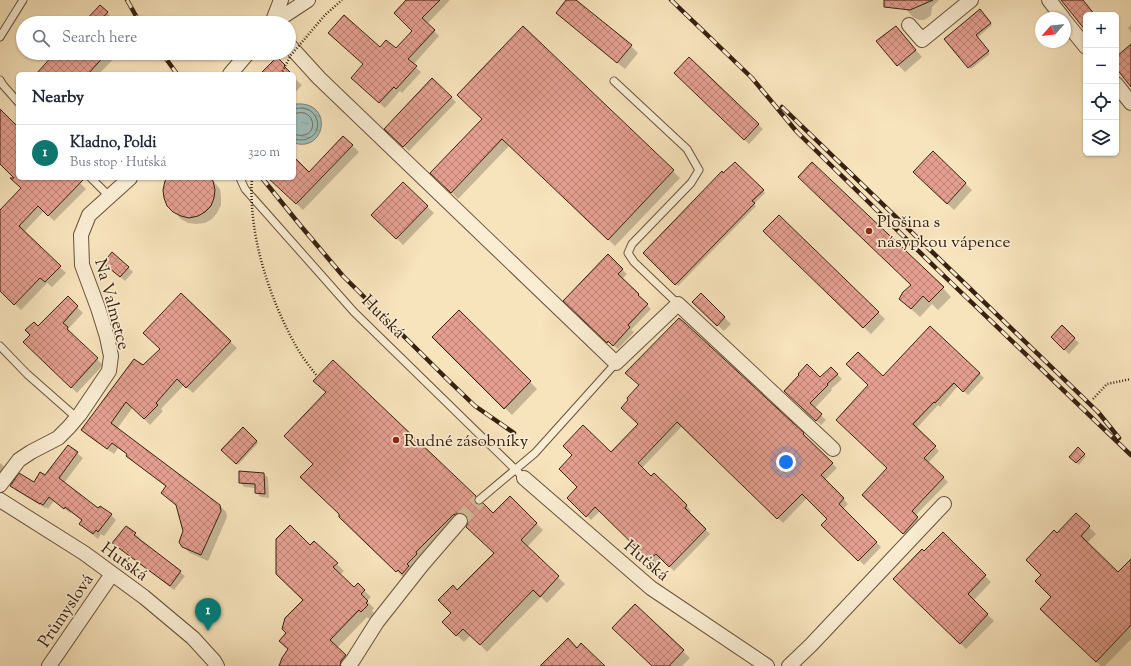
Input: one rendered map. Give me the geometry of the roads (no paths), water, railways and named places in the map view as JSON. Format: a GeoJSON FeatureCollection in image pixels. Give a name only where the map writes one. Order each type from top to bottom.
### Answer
{"type":"FeatureCollection","features":[{"type":"Feature","properties":{"kind":"street"},"geometry":{"type":"LineString","coordinates":[[275,16],[281,0]]}},
{"type":"Feature","properties":{"kind":"street"},"geometry":{"type":"LineString","coordinates":[[284,16],[308,0]]}},
{"type":"Feature","properties":{"kind":"street"},"geometry":{"type":"LineString","coordinates":[[909,25],[922,40],[972,0]]}},
{"type":"Feature","properties":{"kind":"street"},"geometry":{"type":"LineString","coordinates":[[1048,0],[1058,12]]}},
{"type":"Feature","properties":{"kind":"street"},"geometry":{"type":"LineString","coordinates":[[1071,28],[1083,43]]}},
{"type":"Feature","properties":{"kind":"street"},"geometry":{"type":"LineString","coordinates":[[296,53],[319,78],[616,363],[678,304],[833,449]]}},
{"type":"Feature","properties":{"kind":"street"},"geometry":{"type":"LineString","coordinates":[[232,72],[242,60]]}},
{"type":"Feature","properties":{"kind":"street"},"geometry":{"type":"LineString","coordinates":[[1119,88],[1131,103]]}},
{"type":"Feature","properties":{"kind":"street","name":"Na Valmetce"},"geometry":{"type":"LineString","coordinates":[[0,485],[19,460],[58,438],[69,427],[77,418],[109,371],[111,356],[107,337],[82,265],[81,235],[89,215],[128,180]]}},
{"type":"Feature","properties":{"kind":"street","name":"Huťská"},"geometry":{"type":"LineString","coordinates":[[520,474],[650,588],[767,666]]}},
{"type":"Feature","properties":{"kind":"street","name":"Huťská"},"geometry":{"type":"LineString","coordinates":[[0,500],[84,553],[144,597],[193,638],[217,666]]}},
{"type":"Feature","properties":{"kind":"street"},"geometry":{"type":"LineString","coordinates":[[789,666],[811,645],[944,504]]}},
{"type":"Feature","properties":{"kind":"street"},"geometry":{"type":"LineString","coordinates":[[348,666],[377,622],[422,565],[460,521]]}},
{"type":"Feature","properties":{"kind":"street","name":"Průmyslová"},"geometry":{"type":"LineString","coordinates":[[49,666],[112,574]]}},
{"type":"Feature","properties":{"kind":"lane"},"geometry":{"type":"LineString","coordinates":[[0,38],[23,0]]}},
{"type":"Feature","properties":{"kind":"lane"},"geometry":{"type":"LineString","coordinates":[[0,80],[16,100]]}},
{"type":"Feature","properties":{"kind":"lane"},"geometry":{"type":"LineString","coordinates":[[614,81],[687,149],[699,170],[691,183],[632,244],[628,253],[634,262],[678,304]]}},
{"type":"Feature","properties":{"kind":"lane"},"geometry":{"type":"LineString","coordinates":[[93,180],[109,196]]}},
{"type":"Feature","properties":{"kind":"lane","name":"Huťská"},"geometry":{"type":"LineString","coordinates":[[241,180],[245,189],[354,312],[520,474]]}},
{"type":"Feature","properties":{"kind":"lane"},"geometry":{"type":"LineString","coordinates":[[0,346],[27,374],[77,418]]}},
{"type":"Feature","properties":{"kind":"lane"},"geometry":{"type":"LineString","coordinates":[[479,500],[520,474],[535,453],[616,363]]}},
{"type":"Feature","properties":{"kind":"water"},"geometry":{"type":"Polygon","coordinates":[[[296,104],[308,105],[316,110],[321,118],[319,134],[313,141],[305,144],[296,143],[296,104]]]}},
{"type":"Feature","properties":{"kind":"tunnel"},"geometry":{"type":"LineString","coordinates":[[460,521],[479,500]]}},
{"type":"Feature","properties":{"kind":"railway"},"geometry":{"type":"LineString","coordinates":[[127,0],[136,16]]}},
{"type":"Feature","properties":{"kind":"railway"},"geometry":{"type":"LineString","coordinates":[[671,0],[752,78],[797,132],[942,274],[1131,455]]}},
{"type":"Feature","properties":{"kind":"railway"},"geometry":{"type":"LineString","coordinates":[[167,60],[176,72]]}},
{"type":"Feature","properties":{"kind":"railway"},"geometry":{"type":"LineString","coordinates":[[782,107],[1098,412],[1119,438]]}},
{"type":"Feature","properties":{"kind":"railway"},"geometry":{"type":"LineString","coordinates":[[264,180],[343,276],[475,406],[514,433]]}},
{"type":"Feature","properties":{"kind":"place","name":"Plošina s násypkou vápence"},"geometry":{"type":"Point","coordinates":[869,231]}},
{"type":"Feature","properties":{"kind":"place","name":"Rudné zásobníky"},"geometry":{"type":"Point","coordinates":[396,440]}},
{"type":"Feature","properties":{"kind":"place","name":"Kladno, Poldi"},"geometry":{"type":"Point","coordinates":[208,631]}}]}
